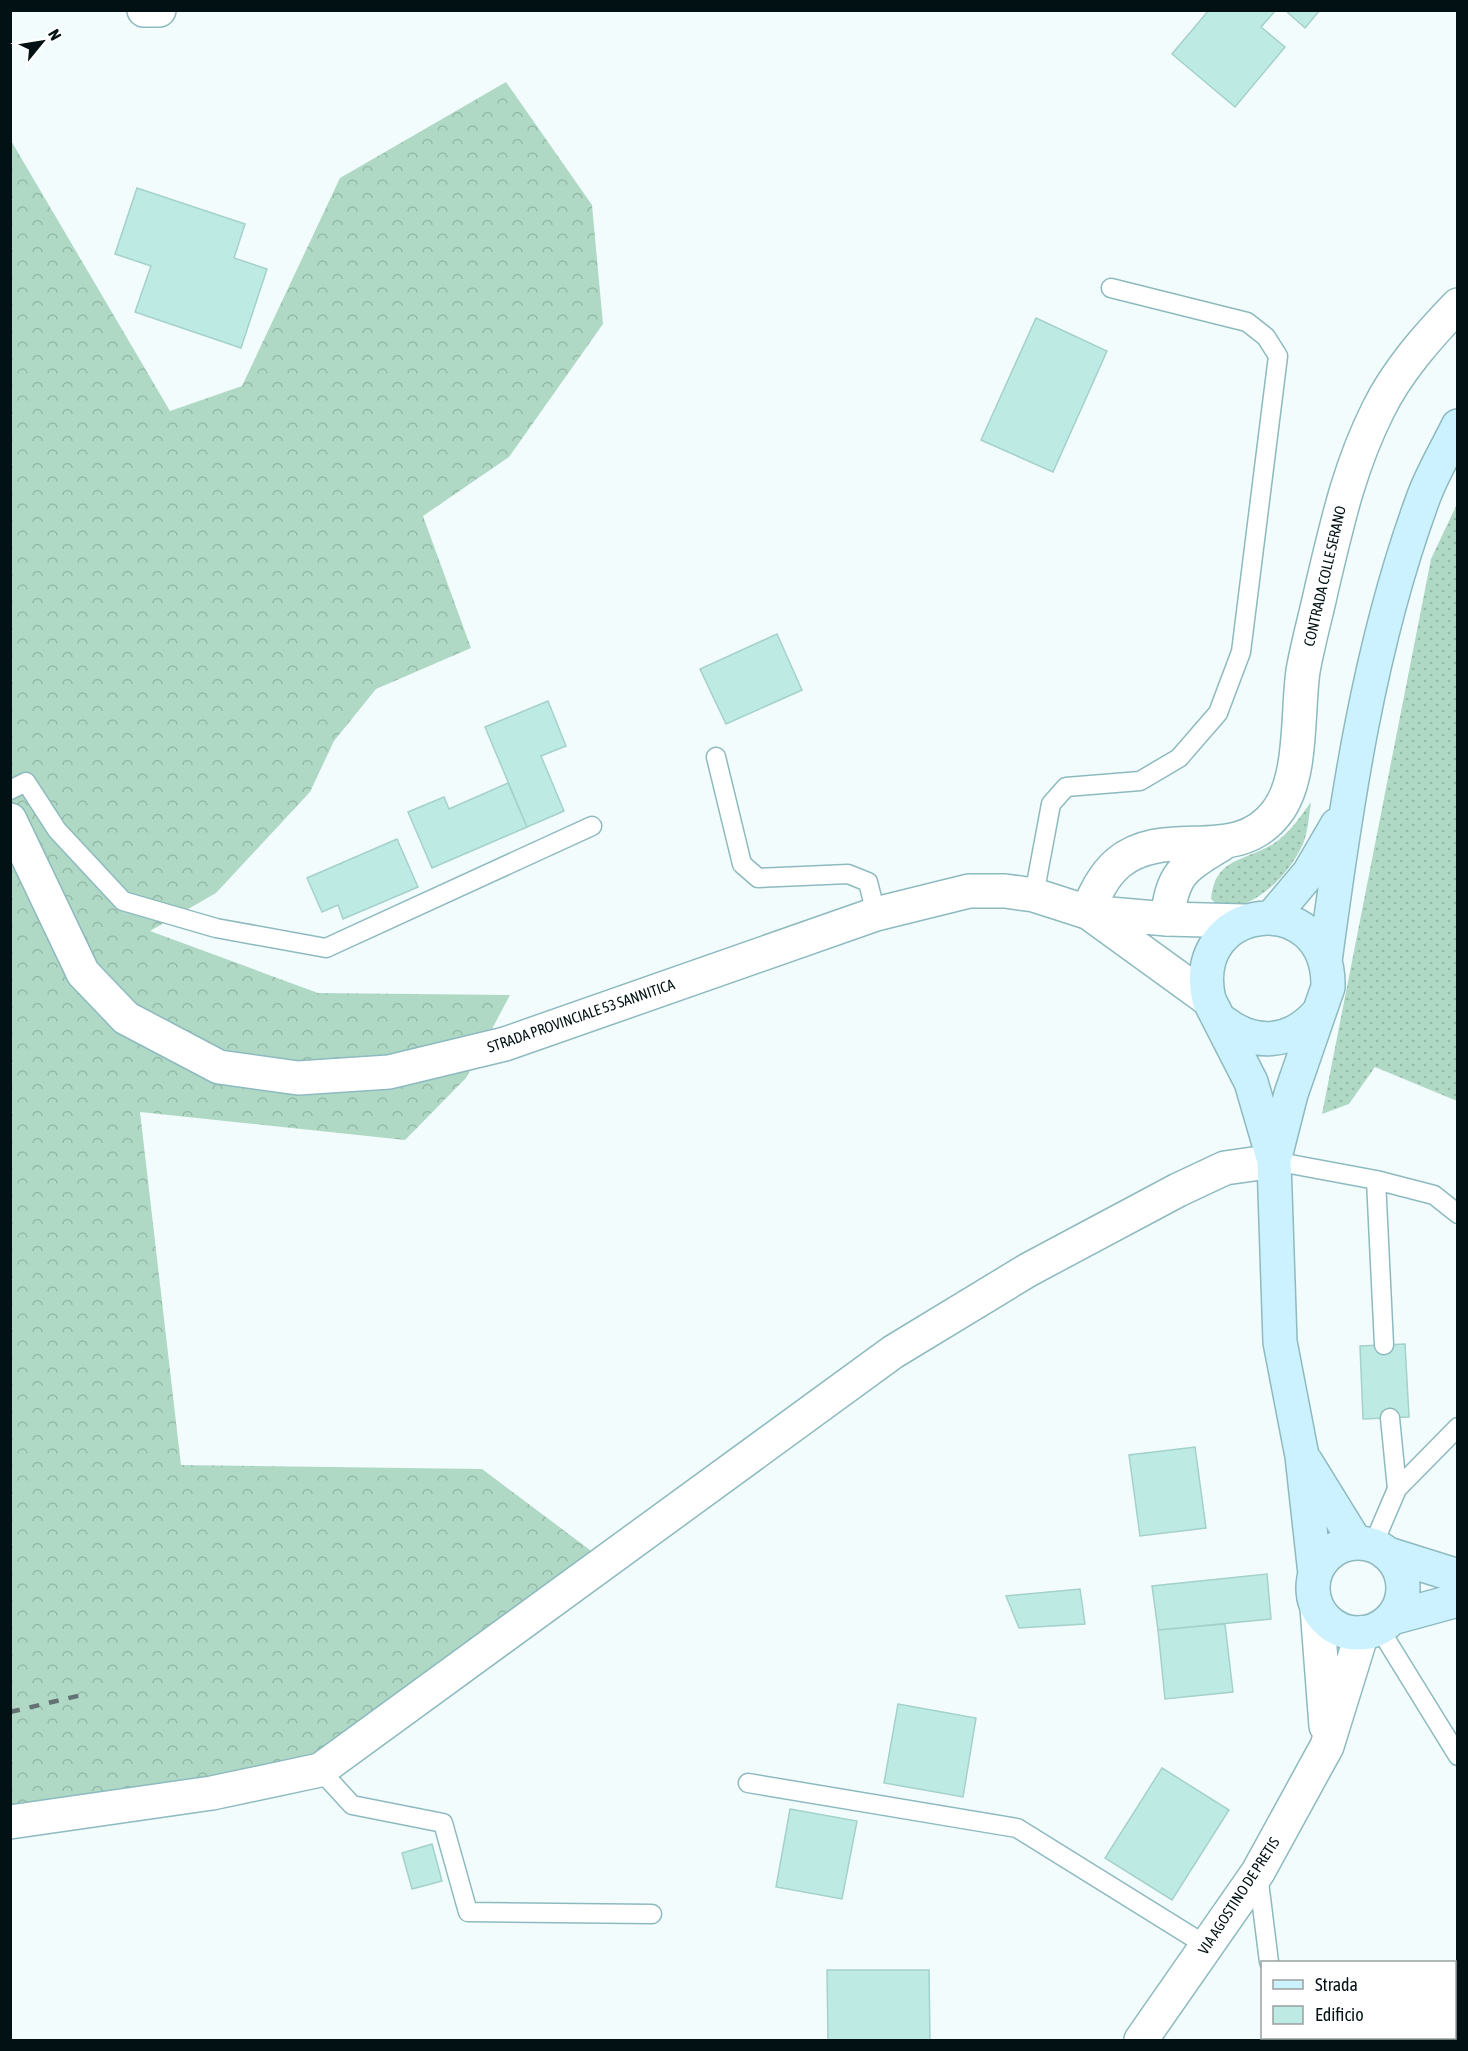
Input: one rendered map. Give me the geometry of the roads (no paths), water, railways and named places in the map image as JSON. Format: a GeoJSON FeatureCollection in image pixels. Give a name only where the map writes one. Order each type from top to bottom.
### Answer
{"type":"FeatureCollection","features":[{"type":"Feature","properties":{"kind":"main road"},"geometry":{"type":"LineString","coordinates":[[1326,961],[1346,807],[1397,578],[1425,494],[1458,426]]}},
{"type":"Feature","properties":{"kind":"main road"},"geometry":{"type":"LineString","coordinates":[[1258,919],[1325,849],[1346,807]]}},
{"type":"Feature","properties":{"kind":"main road","name":"STRADA PROVINCIALE 53 SANNITICA"},"geometry":{"type":"LineString","coordinates":[[1274,1161],[1291,1094],[1328,987],[1326,961],[1314,939],[1295,924],[1258,919],[1230,929],[1211,954],[1206,977],[1216,1011],[1251,1082],[1274,1161],[1280,1341],[1302,1456],[1315,1574],[1312,1591],[1317,1608]]}},
{"type":"Feature","properties":{"kind":"main road","name":"STRADA PROVINCIALE 53 SANNITICA"},"geometry":{"type":"LineString","coordinates":[[1216,1011],[1246,1036],[1274,1040],[1299,1031],[1319,1012]]}},
{"type":"Feature","properties":{"kind":"main road","name":"STRADA PROVINCIALE 53 SANNITICA"},"geometry":{"type":"LineString","coordinates":[[1302,1456],[1372,1547],[1399,1568],[1403,1585],[1401,1602],[1378,1626]]}},
{"type":"Feature","properties":{"kind":"main road"},"geometry":{"type":"LineString","coordinates":[[1315,1574],[1331,1551],[1372,1547],[1458,1576]]}},
{"type":"Feature","properties":{"kind":"main road"},"geometry":{"type":"LineString","coordinates":[[1317,1608],[1336,1627],[1344,1631],[1378,1626],[1458,1600]]}},
{"type":"Feature","properties":{"kind":"street"},"geometry":{"type":"LineString","coordinates":[[144,10],[159,10]]}},
{"type":"Feature","properties":{"kind":"street","name":"CONTRADA COLLE SERANO"},"geometry":{"type":"LineString","coordinates":[[1167,919],[1170,891],[1177,876],[1222,844],[1258,830],[1277,812],[1291,784],[1303,671],[1345,488],[1378,408],[1424,340],[1458,305]]}},
{"type":"Feature","properties":{"kind":"street","name":"STRADA PROVINCIALE 53 SANNITICA"},"geometry":{"type":"LineString","coordinates":[[10,820],[83,973],[126,1018],[219,1067],[298,1078],[389,1072],[505,1044],[876,914],[969,891],[1005,891],[1034,895],[1087,912],[1167,919],[1258,919]]}},
{"type":"Feature","properties":{"kind":"street","name":"CONTRADA COLLE SERANO"},"geometry":{"type":"LineString","coordinates":[[1087,912],[1099,885],[1119,862],[1150,847],[1175,843],[1222,844]]}},
{"type":"Feature","properties":{"kind":"street","name":"STRADA PROVINCIALE 53 SANNITICA"},"geometry":{"type":"LineString","coordinates":[[1087,912],[1216,1011]]}},
{"type":"Feature","properties":{"kind":"street"},"geometry":{"type":"LineString","coordinates":[[10,1822],[212,1793],[320,1770],[893,1352],[1028,1270],[1178,1190],[1225,1168],[1274,1161]]}},
{"type":"Feature","properties":{"kind":"street"},"geometry":{"type":"LineString","coordinates":[[1317,1608],[1327,1746]]}},
{"type":"Feature","properties":{"kind":"street","name":"VIA AGOSTINO DE PRETIS"},"geometry":{"type":"LineString","coordinates":[[1141,2040],[1258,1872],[1327,1746],[1378,1626]]}},
{"type":"Feature","properties":{"kind":"lane"},"geometry":{"type":"LineString","coordinates":[[1034,895],[1050,804],[1066,787],[1140,781],[1179,758],[1218,713],[1241,652],[1278,357],[1266,337],[1247,322],[1111,288]]}},
{"type":"Feature","properties":{"kind":"lane"},"geometry":{"type":"LineString","coordinates":[[716,757],[742,864],[758,878],[848,874],[867,882],[876,914]]}},
{"type":"Feature","properties":{"kind":"lane"},"geometry":{"type":"LineString","coordinates":[[10,790],[26,782],[57,830],[123,901],[216,928],[326,948],[592,826]]}},
{"type":"Feature","properties":{"kind":"lane"},"geometry":{"type":"LineString","coordinates":[[1274,1161],[1376,1180],[1434,1195],[1458,1214]]}},
{"type":"Feature","properties":{"kind":"lane"},"geometry":{"type":"LineString","coordinates":[[1376,1180],[1384,1345]]}},
{"type":"Feature","properties":{"kind":"lane"},"geometry":{"type":"LineString","coordinates":[[1390,1418],[1397,1489]]}},
{"type":"Feature","properties":{"kind":"lane"},"geometry":{"type":"LineString","coordinates":[[1372,1547],[1397,1489],[1455,1434]]}},
{"type":"Feature","properties":{"kind":"lane"},"geometry":{"type":"LineString","coordinates":[[1378,1626],[1458,1756]]}},
{"type":"Feature","properties":{"kind":"lane"},"geometry":{"type":"LineString","coordinates":[[320,1770],[352,1805],[443,1823],[468,1912],[652,1914]]}},
{"type":"Feature","properties":{"kind":"lane"},"geometry":{"type":"LineString","coordinates":[[748,1783],[1017,1828],[1207,1946]]}},
{"type":"Feature","properties":{"kind":"lane"},"geometry":{"type":"LineString","coordinates":[[1258,1872],[1269,1961]]}},
{"type":"Feature","properties":{"kind":"railway"},"geometry":{"type":"LineString","coordinates":[[10,1712],[86,1694]]}}]}
